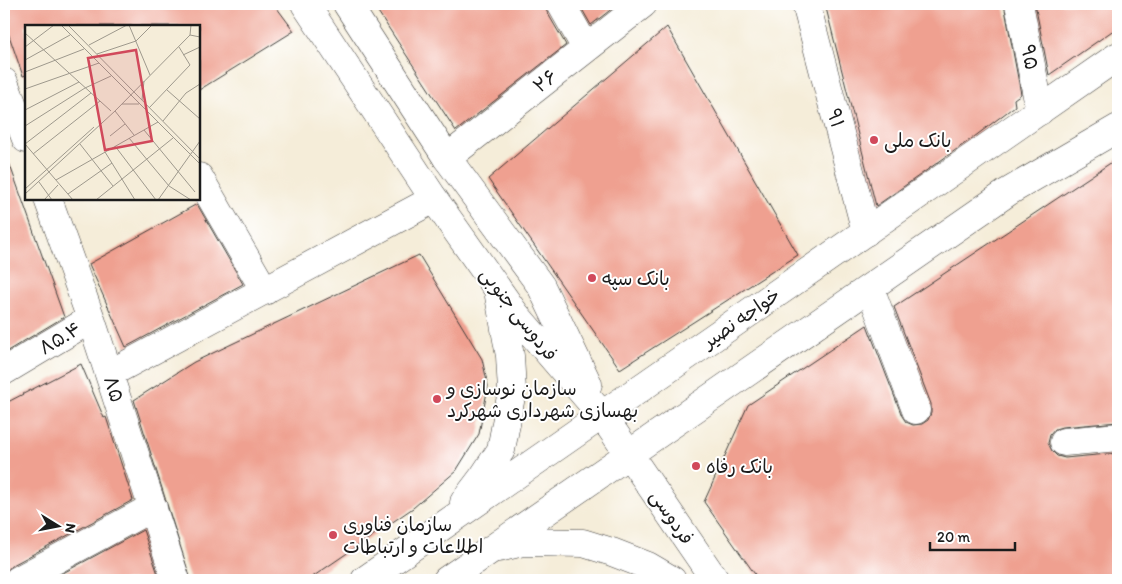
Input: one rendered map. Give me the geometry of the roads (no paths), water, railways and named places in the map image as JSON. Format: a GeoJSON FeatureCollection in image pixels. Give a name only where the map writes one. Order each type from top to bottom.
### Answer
{"type":"FeatureCollection","features":[{"type":"Feature","properties":{"kind":"main road","name":"فردوسی جنوبی"},"geometry":{"type":"LineString","coordinates":[[305,4],[434,199],[516,315],[602,415]]}},
{"type":"Feature","properties":{"kind":"main road","name":"فردوسی جنوبی"},"geometry":{"type":"LineString","coordinates":[[347,4],[447,158],[541,286],[602,415]]}},
{"type":"Feature","properties":{"kind":"main road"},"geometry":{"type":"LineString","coordinates":[[562,4],[586,48]]}},
{"type":"Feature","properties":{"kind":"main road","name":"۲۶"},"geometry":{"type":"LineString","coordinates":[[447,158],[643,4]]}},
{"type":"Feature","properties":{"kind":"main road","name":"۹۱"},"geometry":{"type":"LineString","coordinates":[[806,4],[866,232]]}},
{"type":"Feature","properties":{"kind":"main road","name":"۹۵"},"geometry":{"type":"LineString","coordinates":[[1019,4],[1040,111]]}},
{"type":"Feature","properties":{"kind":"main road","name":"خواجه نصیر"},"geometry":{"type":"LineString","coordinates":[[364,580],[1118,56]]}},
{"type":"Feature","properties":{"kind":"main road"},"geometry":{"type":"LineString","coordinates":[[4,82],[17,134]]}},
{"type":"Feature","properties":{"kind":"main road"},"geometry":{"type":"LineString","coordinates":[[447,580],[1008,192],[1118,128]]}},
{"type":"Feature","properties":{"kind":"main road"},"geometry":{"type":"LineString","coordinates":[[200,180],[265,291]]}},
{"type":"Feature","properties":{"kind":"main road"},"geometry":{"type":"LineString","coordinates":[[109,374],[434,199]]}},
{"type":"Feature","properties":{"kind":"main road","name":"۸۵"},"geometry":{"type":"LineString","coordinates":[[48,200],[91,319],[176,580]]}},
{"type":"Feature","properties":{"kind":"main road"},"geometry":{"type":"LineString","coordinates":[[870,288],[916,410]]}},
{"type":"Feature","properties":{"kind":"main road"},"geometry":{"type":"LineString","coordinates":[[450,521],[483,477],[500,450],[505,430],[512,391],[510,356],[498,289]]}},
{"type":"Feature","properties":{"kind":"main road","name":"۸۵.۴"},"geometry":{"type":"LineString","coordinates":[[4,371],[91,319]]}},
{"type":"Feature","properties":{"kind":"main road","name":"فردوسی"},"geometry":{"type":"LineString","coordinates":[[602,415],[715,580]]}},
{"type":"Feature","properties":{"kind":"main road"},"geometry":{"type":"LineString","coordinates":[[1064,442],[1118,437]]}},
{"type":"Feature","properties":{"kind":"main road"},"geometry":{"type":"LineString","coordinates":[[18,580],[153,507]]}},
{"type":"Feature","properties":{"kind":"main road"},"geometry":{"type":"LineString","coordinates":[[492,549],[523,542],[583,543],[648,566],[672,580]]}},
{"type":"Feature","properties":{"kind":"place","name":"بانک ملی"},"geometry":{"type":"Point","coordinates":[874,140]}},
{"type":"Feature","properties":{"kind":"place","name":"بانک سپه"},"geometry":{"type":"Point","coordinates":[592,278]}},
{"type":"Feature","properties":{"kind":"place","name":"سازمان نوسازی و بهسازی شهرداری شهرکرد"},"geometry":{"type":"Point","coordinates":[437,399]}},
{"type":"Feature","properties":{"kind":"place","name":"بانک رفاه"},"geometry":{"type":"Point","coordinates":[696,466]}},
{"type":"Feature","properties":{"kind":"place","name":"سازمان فناوری اطلاعات و ارتباطات"},"geometry":{"type":"Point","coordinates":[333,535]}}]}
